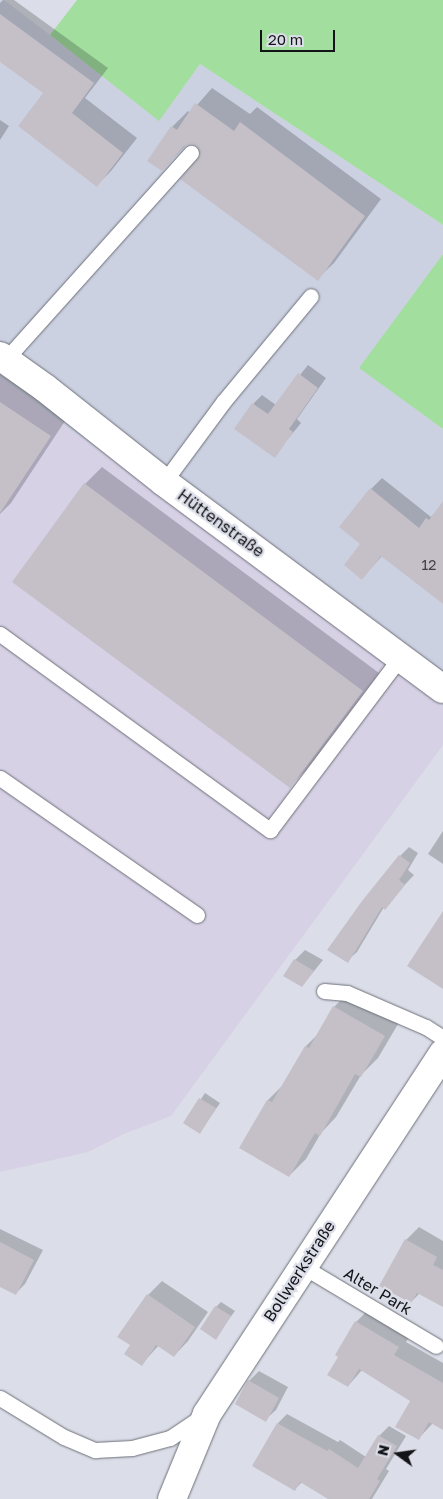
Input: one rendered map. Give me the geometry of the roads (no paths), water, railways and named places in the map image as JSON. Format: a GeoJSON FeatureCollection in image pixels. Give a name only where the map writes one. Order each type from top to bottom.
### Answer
{"type":"FeatureCollection","features":[{"type":"Feature","properties":{"kind":"street","name":"Hüttenstraße"},"geometry":{"type":"LineString","coordinates":[[3,357],[164,482],[443,689]]}},
{"type":"Feature","properties":{"kind":"street","name":"Bollwerkstraße"},"geometry":{"type":"LineString","coordinates":[[172,1499],[206,1414],[443,1053]]}},
{"type":"Feature","properties":{"kind":"lane"},"geometry":{"type":"LineString","coordinates":[[3,357],[191,153]]}},
{"type":"Feature","properties":{"kind":"lane"},"geometry":{"type":"LineString","coordinates":[[164,482],[224,402],[311,296]]}},
{"type":"Feature","properties":{"kind":"lane"},"geometry":{"type":"LineString","coordinates":[[0,634],[270,830],[401,656]]}},
{"type":"Feature","properties":{"kind":"lane"},"geometry":{"type":"LineString","coordinates":[[0,778],[197,915]]}},
{"type":"Feature","properties":{"kind":"lane"},"geometry":{"type":"LineString","coordinates":[[324,991],[347,993],[426,1027],[443,1038]]}},
{"type":"Feature","properties":{"kind":"lane","name":"Alter Park"},"geometry":{"type":"LineString","coordinates":[[302,1266],[436,1346]]}},
{"type":"Feature","properties":{"kind":"lane"},"geometry":{"type":"LineString","coordinates":[[0,1398],[64,1437],[95,1450],[132,1448],[170,1438],[206,1414]]}}]}
